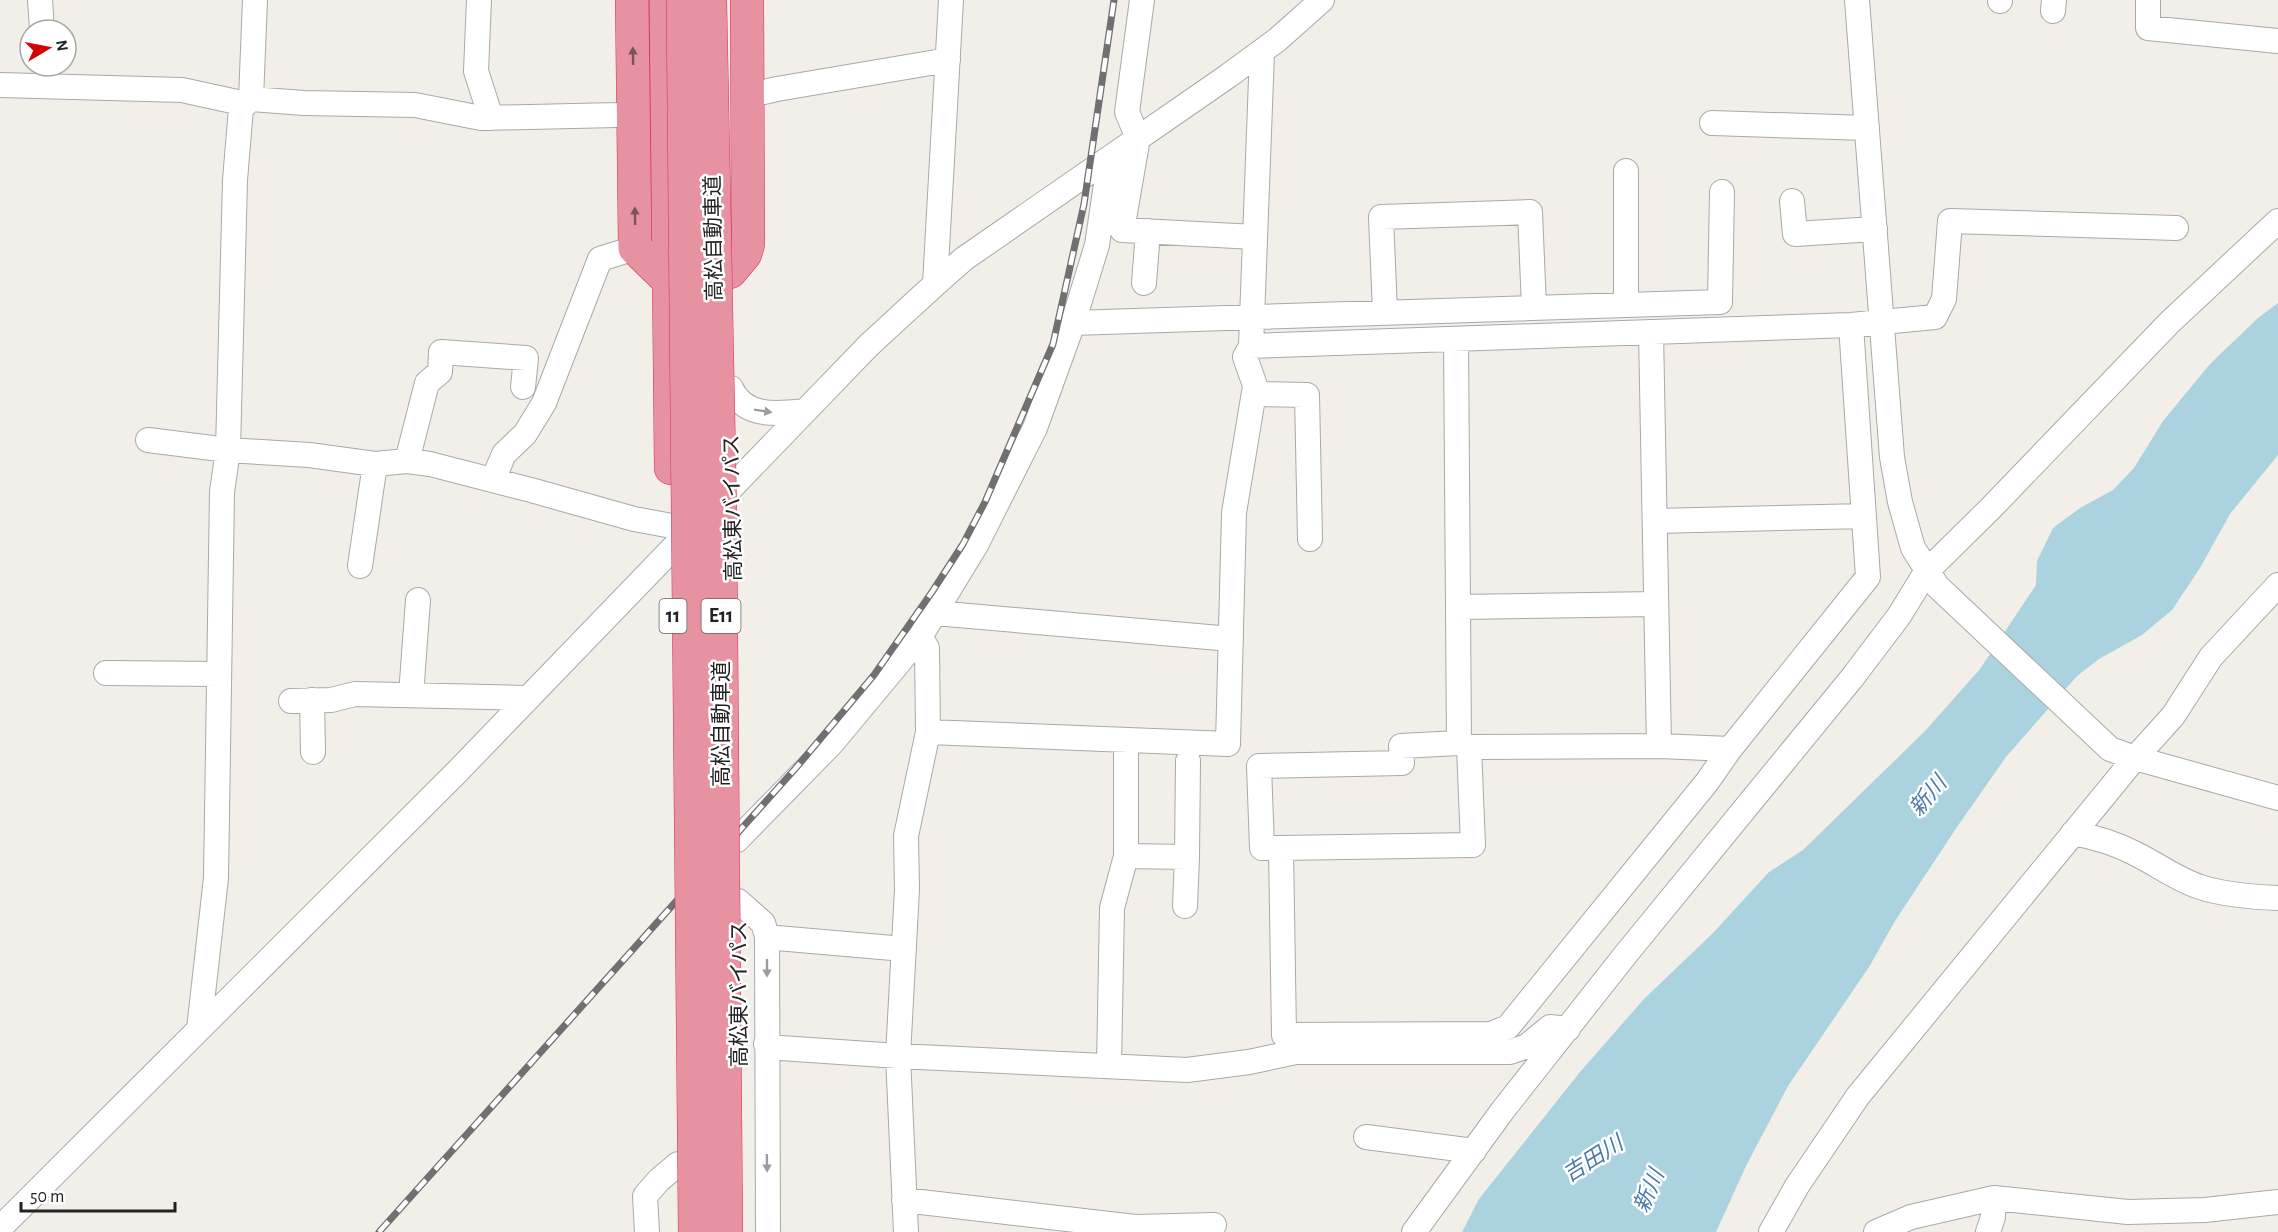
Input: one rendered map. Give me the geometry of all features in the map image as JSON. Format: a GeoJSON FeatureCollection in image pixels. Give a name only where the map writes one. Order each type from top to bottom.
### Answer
{"type":"FeatureCollection","features":[{"type":"Feature","properties":{"kind":"highway"},"geometry":{"type":"LineString","coordinates":[[632,0],[635,248],[669,281]]}},
{"type":"Feature","properties":{"kind":"highway","name":"11"},"geometry":{"type":"LineString","coordinates":[[666,0],[679,1232]]}},
{"type":"Feature","properties":{"kind":"highway","name":"高松自動車道"},"geometry":{"type":"LineString","coordinates":[[683,0],[695,1232]]}},
{"type":"Feature","properties":{"kind":"highway","name":"高松自動車道"},"geometry":{"type":"LineString","coordinates":[[710,0],[720,512],[726,1232]]}},
{"type":"Feature","properties":{"kind":"highway","name":"高松東バイパス"},"geometry":{"type":"LineString","coordinates":[[726,0],[740,1232]]}},
{"type":"Feature","properties":{"kind":"highway"},"geometry":{"type":"LineString","coordinates":[[730,272],[745,254],[748,244],[747,0]]}},
{"type":"Feature","properties":{"kind":"street"},"geometry":{"type":"LineString","coordinates":[[40,0],[41,18]]}},
{"type":"Feature","properties":{"kind":"street"},"geometry":{"type":"LineString","coordinates":[[199,1029],[216,878],[222,492],[228,450],[236,180],[241,108],[249,101],[255,0]]}},
{"type":"Feature","properties":{"kind":"street"},"geometry":{"type":"LineString","coordinates":[[479,0],[476,71],[491,118]]}},
{"type":"Feature","properties":{"kind":"street"},"geometry":{"type":"LineString","coordinates":[[935,284],[951,0]]}},
{"type":"Feature","properties":{"kind":"street"},"geometry":{"type":"LineString","coordinates":[[1142,0],[1127,112],[1138,138],[1122,230],[1255,237]]}},
{"type":"Feature","properties":{"kind":"street"},"geometry":{"type":"LineString","coordinates":[[2,1221],[199,1029],[454,774],[527,698],[672,537],[733,485],[869,345],[965,258],[1262,52],[1322,0]]}},
{"type":"Feature","properties":{"kind":"street"},"geometry":{"type":"LineString","coordinates":[[1857,0],[1892,457],[1913,548],[1931,579],[2110,749],[2278,798]]}},
{"type":"Feature","properties":{"kind":"street"},"geometry":{"type":"LineString","coordinates":[[2149,1],[2148,28],[2278,41]]}},
{"type":"Feature","properties":{"kind":"street"},"geometry":{"type":"LineString","coordinates":[[1262,52],[1251,346],[1245,357],[1258,394],[1307,395],[1310,539]]}},
{"type":"Feature","properties":{"kind":"street"},"geometry":{"type":"LineString","coordinates":[[747,96],[948,60]]}},
{"type":"Feature","properties":{"kind":"street"},"geometry":{"type":"LineString","coordinates":[[0,85],[40,78]]}},
{"type":"Feature","properties":{"kind":"street"},"geometry":{"type":"LineString","coordinates":[[58,78],[97,89],[182,90],[249,101],[415,105],[481,118],[617,115],[634,112]]}},
{"type":"Feature","properties":{"kind":"street"},"geometry":{"type":"LineString","coordinates":[[1712,123],[1867,128]]}},
{"type":"Feature","properties":{"kind":"street"},"geometry":{"type":"LineString","coordinates":[[737,840],[832,743],[920,637],[976,545],[1035,429],[1073,322],[1097,245],[1110,158]]}},
{"type":"Feature","properties":{"kind":"street"},"geometry":{"type":"LineString","coordinates":[[1626,171],[1626,305]]}},
{"type":"Feature","properties":{"kind":"street"},"geometry":{"type":"LineString","coordinates":[[1073,322],[1720,302],[1722,192]]}},
{"type":"Feature","properties":{"kind":"street"},"geometry":{"type":"LineString","coordinates":[[1792,201],[1795,234],[1875,229]]}},
{"type":"Feature","properties":{"kind":"street"},"geometry":{"type":"LineString","coordinates":[[1385,312],[1381,217],[1530,212],[1534,307]]}},
{"type":"Feature","properties":{"kind":"street"},"geometry":{"type":"LineString","coordinates":[[1251,346],[1851,325],[1882,329],[1935,317],[1944,299],[1950,221],[2176,228]]}},
{"type":"Feature","properties":{"kind":"street"},"geometry":{"type":"LineString","coordinates":[[1414,1232],[1568,1029],[1852,678],[1899,616],[1990,509],[2170,322],[2278,221]]}},
{"type":"Feature","properties":{"kind":"street"},"geometry":{"type":"LineString","coordinates":[[1144,283],[1148,231]]}},
{"type":"Feature","properties":{"kind":"street"},"geometry":{"type":"LineString","coordinates":[[493,480],[504,454],[525,434],[544,403],[600,259],[635,248]]}},
{"type":"Feature","properties":{"kind":"street"},"geometry":{"type":"LineString","coordinates":[[1281,848],[1284,1035],[1491,1034],[1508,1027],[1707,782],[1730,749],[1868,577],[1851,325]]}},
{"type":"Feature","properties":{"kind":"street"},"geometry":{"type":"LineString","coordinates":[[1651,332],[1659,746]]}},
{"type":"Feature","properties":{"kind":"street"},"geometry":{"type":"LineString","coordinates":[[1456,339],[1458,607],[1464,745],[1473,845],[1262,848],[1258,766],[1402,763],[1401,746],[1464,745],[1659,746],[1730,749]]}},
{"type":"Feature","properties":{"kind":"street"},"geometry":{"type":"LineString","coordinates":[[407,461],[427,382],[440,372],[441,352],[526,358],[523,387]]}},
{"type":"Feature","properties":{"kind":"street"},"geometry":{"type":"LineString","coordinates":[[928,732],[1228,744],[1234,513],[1255,386]]}},
{"type":"Feature","properties":{"kind":"street"},"geometry":{"type":"LineString","coordinates":[[731,388],[736,400],[760,412],[805,411]]}},
{"type":"Feature","properties":{"kind":"street"},"geometry":{"type":"LineString","coordinates":[[148,440],[228,450],[309,455],[375,464],[407,461],[430,464],[634,519],[672,537]]}},
{"type":"Feature","properties":{"kind":"street"},"geometry":{"type":"LineString","coordinates":[[360,566],[375,464]]}},
{"type":"Feature","properties":{"kind":"street"},"geometry":{"type":"LineString","coordinates":[[1654,521],[1864,516]]}},
{"type":"Feature","properties":{"kind":"street"},"geometry":{"type":"LineString","coordinates":[[1771,1232],[1797,1186],[1858,1096],[2135,758],[2173,716],[2211,657],[2278,585]]}},
{"type":"Feature","properties":{"kind":"street"},"geometry":{"type":"LineString","coordinates":[[411,695],[418,600]]}},
{"type":"Feature","properties":{"kind":"street"},"geometry":{"type":"LineString","coordinates":[[1458,607],[1656,604]]}},
{"type":"Feature","properties":{"kind":"street"},"geometry":{"type":"LineString","coordinates":[[935,613],[1231,639]]}},
{"type":"Feature","properties":{"kind":"street"},"geometry":{"type":"LineString","coordinates":[[906,1232],[898,1056],[907,889],[906,836],[928,732],[927,648],[920,637]]}},
{"type":"Feature","properties":{"kind":"street"},"geometry":{"type":"LineString","coordinates":[[106,673],[219,674]]}},
{"type":"Feature","properties":{"kind":"street"},"geometry":{"type":"LineString","coordinates":[[313,752],[302,700],[332,700],[355,694],[527,698]]}},
{"type":"Feature","properties":{"kind":"street"},"geometry":{"type":"LineString","coordinates":[[1109,1066],[1112,908],[1125,856],[1126,740]]}},
{"type":"Feature","properties":{"kind":"street"},"geometry":{"type":"LineString","coordinates":[[1185,906],[1188,761]]}},
{"type":"Feature","properties":{"kind":"street"},"geometry":{"type":"LineString","coordinates":[[2073,833],[2096,837],[2134,853],[2175,877],[2201,888],[2245,897],[2278,898]]}},
{"type":"Feature","properties":{"kind":"street"},"geometry":{"type":"LineString","coordinates":[[1125,856],[1187,857]]}},
{"type":"Feature","properties":{"kind":"street"},"geometry":{"type":"LineString","coordinates":[[738,901],[764,923],[766,936],[768,1232]]}},
{"type":"Feature","properties":{"kind":"street"},"geometry":{"type":"LineString","coordinates":[[777,938],[904,949]]}},
{"type":"Feature","properties":{"kind":"street"},"geometry":{"type":"LineString","coordinates":[[766,1044],[781,1048],[898,1056],[1187,1070],[1249,1062],[1296,1052],[1510,1052],[1527,1046],[1550,1027],[1568,1029]]}},
{"type":"Feature","properties":{"kind":"street"},"geometry":{"type":"LineString","coordinates":[[1366,1137],[1474,1151]]}},
{"type":"Feature","properties":{"kind":"street"},"geometry":{"type":"LineString","coordinates":[[647,1232],[645,1196],[678,1164]]}},
{"type":"Feature","properties":{"kind":"street"},"geometry":{"type":"LineString","coordinates":[[1988,1232],[1993,1217],[1994,1198]]}},
{"type":"Feature","properties":{"kind":"street"},"geometry":{"type":"LineString","coordinates":[[1876,1232],[1886,1230],[1911,1216],[1994,1198],[2128,1212],[2205,1210],[2278,1202]]}},
{"type":"Feature","properties":{"kind":"street"},"geometry":{"type":"LineString","coordinates":[[904,1200],[1135,1227],[1214,1225]]}},
{"type":"Feature","properties":{"kind":"water"},"geometry":{"type":"Polygon","coordinates":[[[2278,303],[2278,455],[2230,514],[2200,568],[2172,610],[2142,635],[2099,659],[2077,676],[2006,757],[1957,827],[1895,921],[1869,967],[1788,1086],[1747,1164],[1716,1232],[1462,1232],[1479,1199],[1580,1072],[1644,999],[1713,933],[1769,872],[1803,850],[1925,731],[1980,669],[2036,585],[2037,561],[2053,528],[2080,508],[2113,490],[2134,468],[2163,421],[2210,364],[2258,318],[2278,303]]]}},
{"type":"Feature","properties":{"kind":"railway"},"geometry":{"type":"LineString","coordinates":[[379,1232],[795,769],[874,675],[963,544],[985,502],[1053,344],[1084,204],[1114,0]]}},
{"type":"Feature","properties":{"kind":"water label","name":"新川"},"geometry":{"type":"Point","coordinates":[1928,796]}},
{"type":"Feature","properties":{"kind":"water label","name":"吉田川"},"geometry":{"type":"Point","coordinates":[1593,1159]}},
{"type":"Feature","properties":{"kind":"water label","name":"新川"},"geometry":{"type":"Point","coordinates":[1649,1191]}}]}
